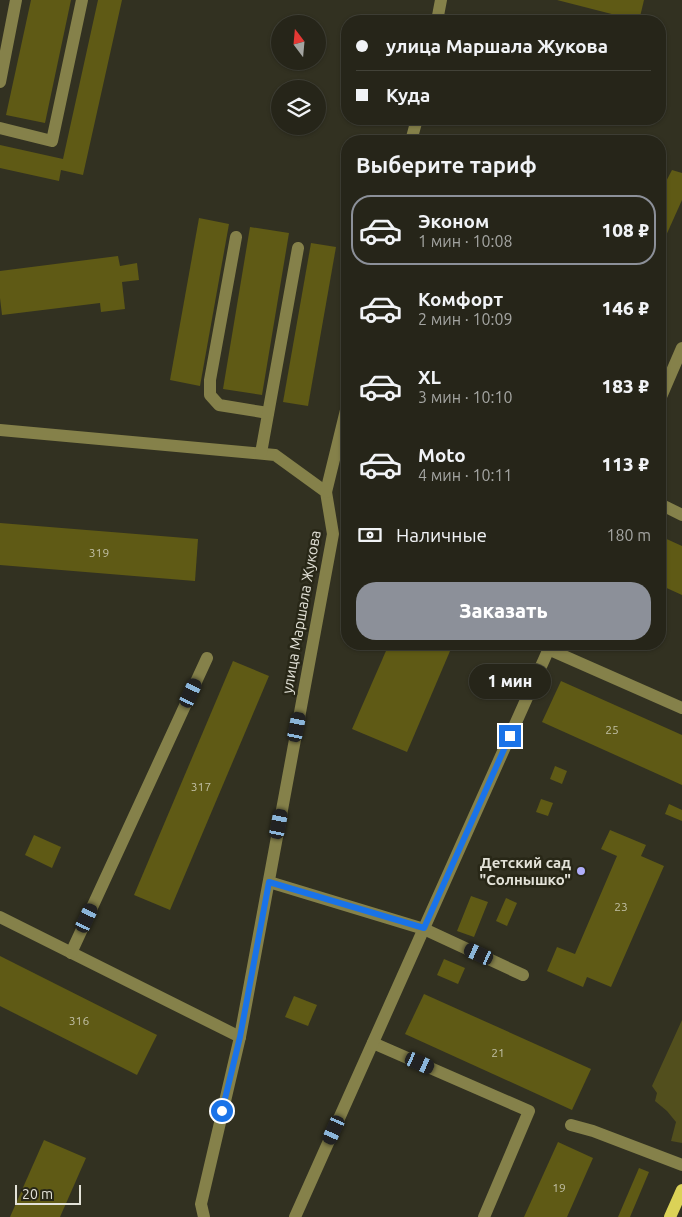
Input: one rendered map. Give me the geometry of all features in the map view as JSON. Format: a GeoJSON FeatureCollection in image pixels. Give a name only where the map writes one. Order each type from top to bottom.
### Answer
{"type":"FeatureCollection","features":[{"type":"Feature","properties":{"kind":"main road"},"geometry":{"type":"LineString","coordinates":[[670,1217],[682,1190]]}},
{"type":"Feature","properties":{"kind":"street"},"geometry":{"type":"LineString","coordinates":[[0,82],[16,0]]}},
{"type":"Feature","properties":{"kind":"street"},"geometry":{"type":"LineString","coordinates":[[0,128],[52,141],[82,0]]}},
{"type":"Feature","properties":{"kind":"street"},"geometry":{"type":"LineString","coordinates":[[438,15],[441,0]]}},
{"type":"Feature","properties":{"kind":"street"},"geometry":{"type":"LineString","coordinates":[[236,236],[210,380],[210,395],[220,405],[268,413]]}},
{"type":"Feature","properties":{"kind":"street"},"geometry":{"type":"LineString","coordinates":[[262,454],[298,248]]}},
{"type":"Feature","properties":{"kind":"street"},"geometry":{"type":"LineString","coordinates":[[666,384],[682,348]]}},
{"type":"Feature","properties":{"kind":"street"},"geometry":{"type":"LineString","coordinates":[[0,430],[276,455],[326,492],[341,431]]}},
{"type":"Feature","properties":{"kind":"street","name":"улица Маршала Жукова"},"geometry":{"type":"LineString","coordinates":[[204,1217],[200,1204],[240,1037],[333,534],[326,492]]}},
{"type":"Feature","properties":{"kind":"street"},"geometry":{"type":"LineString","coordinates":[[666,507],[682,514]]}},
{"type":"Feature","properties":{"kind":"street"},"geometry":{"type":"LineString","coordinates":[[295,1217],[548,650]]}},
{"type":"Feature","properties":{"kind":"street"},"geometry":{"type":"LineString","coordinates":[[559,650],[682,708]]}},
{"type":"Feature","properties":{"kind":"street"},"geometry":{"type":"LineString","coordinates":[[71,952],[207,658]]}},
{"type":"Feature","properties":{"kind":"street"},"geometry":{"type":"LineString","coordinates":[[269,882],[424,928],[523,975]]}},
{"type":"Feature","properties":{"kind":"street"},"geometry":{"type":"LineString","coordinates":[[0,917],[240,1037]]}},
{"type":"Feature","properties":{"kind":"street"},"geometry":{"type":"LineString","coordinates":[[372,1043],[529,1112],[484,1217]]}},
{"type":"Feature","properties":{"kind":"street"},"geometry":{"type":"LineString","coordinates":[[571,1125],[594,1131],[682,1165]]}},
{"type":"Feature","properties":{"kind":"shaded area"},"geometry":{"type":"Polygon","coordinates":[[[682,1020],[682,1143],[671,1141],[676,1122],[655,1101],[657,1093],[652,1086],[682,1020]]]}},
{"type":"Feature","properties":{"kind":"building"},"geometry":{"type":"Polygon","coordinates":[[[31,0],[71,0],[45,123],[6,115],[31,0]]]}},
{"type":"Feature","properties":{"kind":"building"},"geometry":{"type":"Polygon","coordinates":[[[98,0],[122,0],[83,175],[61,170],[59,181],[0,168],[0,145],[63,159],[98,0]]]}},
{"type":"Feature","properties":{"kind":"building"},"geometry":{"type":"Polygon","coordinates":[[[557,0],[644,0],[640,15],[616,15],[557,0]]]}},
{"type":"Feature","properties":{"kind":"building"},"geometry":{"type":"Polygon","coordinates":[[[672,170],[682,173],[682,200],[666,236],[666,182],[672,170]]]}},
{"type":"Feature","properties":{"kind":"building"},"geometry":{"type":"Polygon","coordinates":[[[199,218],[229,224],[200,386],[170,380],[199,218]]]}},
{"type":"Feature","properties":{"kind":"building"},"geometry":{"type":"Polygon","coordinates":[[[250,227],[289,233],[262,395],[223,389],[250,227]]]}},
{"type":"Feature","properties":{"kind":"building"},"geometry":{"type":"Polygon","coordinates":[[[311,243],[336,247],[308,406],[283,402],[311,243]]]}},
{"type":"Feature","properties":{"kind":"building"},"geometry":{"type":"Polygon","coordinates":[[[118,256],[120,266],[137,263],[139,280],[122,282],[125,309],[101,312],[100,303],[2,315],[0,271],[118,256]]]}},
{"type":"Feature","properties":{"kind":"building"},"geometry":{"type":"Polygon","coordinates":[[[0,523],[198,539],[195,581],[0,565],[0,523]]]}},
{"type":"Feature","properties":{"kind":"building"},"geometry":{"type":"Polygon","coordinates":[[[666,539],[682,546],[682,595],[666,588],[666,539]]]}},
{"type":"Feature","properties":{"kind":"building"},"geometry":{"type":"Polygon","coordinates":[[[386,650],[450,650],[407,752],[352,729],[386,650]]]}},
{"type":"Feature","properties":{"kind":"building"},"geometry":{"type":"Polygon","coordinates":[[[233,661],[269,676],[170,910],[134,895],[233,661]]]}},
{"type":"Feature","properties":{"kind":"building"},"geometry":{"type":"Polygon","coordinates":[[[561,681],[682,735],[682,785],[542,722],[561,681]]]}},
{"type":"Feature","properties":{"kind":"building"},"geometry":{"type":"Polygon","coordinates":[[[555,766],[567,771],[562,784],[550,779],[555,766]]]}},
{"type":"Feature","properties":{"kind":"building"},"geometry":{"type":"Polygon","coordinates":[[[541,799],[553,803],[548,816],[536,812],[541,799]]]}},
{"type":"Feature","properties":{"kind":"building"},"geometry":{"type":"Polygon","coordinates":[[[669,804],[682,810],[682,821],[665,814],[669,804]]]}},
{"type":"Feature","properties":{"kind":"building"},"geometry":{"type":"Polygon","coordinates":[[[610,830],[646,845],[641,856],[664,866],[611,987],[587,977],[583,987],[547,971],[557,947],[575,954],[617,856],[601,849],[610,830]]]}},
{"type":"Feature","properties":{"kind":"building"},"geometry":{"type":"Polygon","coordinates":[[[34,835],[61,847],[52,868],[25,855],[34,835]]]}},
{"type":"Feature","properties":{"kind":"building"},"geometry":{"type":"Polygon","coordinates":[[[471,896],[488,902],[474,937],[457,931],[471,896]]]}},
{"type":"Feature","properties":{"kind":"building"},"geometry":{"type":"Polygon","coordinates":[[[506,898],[517,903],[507,926],[496,921],[506,898]]]}},
{"type":"Feature","properties":{"kind":"building"},"geometry":{"type":"Polygon","coordinates":[[[0,956],[157,1035],[137,1075],[0,1006],[0,956]]]}},
{"type":"Feature","properties":{"kind":"building"},"geometry":{"type":"Polygon","coordinates":[[[444,959],[465,968],[458,984],[437,975],[444,959]]]}},
{"type":"Feature","properties":{"kind":"building"},"geometry":{"type":"Polygon","coordinates":[[[424,994],[591,1069],[572,1110],[405,1034],[424,994]]]}},
{"type":"Feature","properties":{"kind":"building"},"geometry":{"type":"Polygon","coordinates":[[[294,996],[317,1005],[308,1026],[285,1017],[294,996]]]}},
{"type":"Feature","properties":{"kind":"building"},"geometry":{"type":"Polygon","coordinates":[[[44,1140],[86,1158],[60,1217],[10,1217],[44,1140]]]}},
{"type":"Feature","properties":{"kind":"building"},"geometry":{"type":"Polygon","coordinates":[[[558,1142],[593,1158],[567,1217],[524,1217],[558,1142]]]}},
{"type":"Feature","properties":{"kind":"building"},"geometry":{"type":"Polygon","coordinates":[[[639,1168],[649,1172],[630,1217],[618,1217],[639,1168]]]}},
{"type":"Feature","properties":{"kind":"place","name":"Детский сад \"Солнышко\""},"geometry":{"type":"Point","coordinates":[581,871]}},
{"type":"Feature","properties":{"kind":"route"},"geometry":{"type":"LineString","coordinates":[[222,1111],[240,1037],[269,882],[424,928],[510,736]]}}]}
